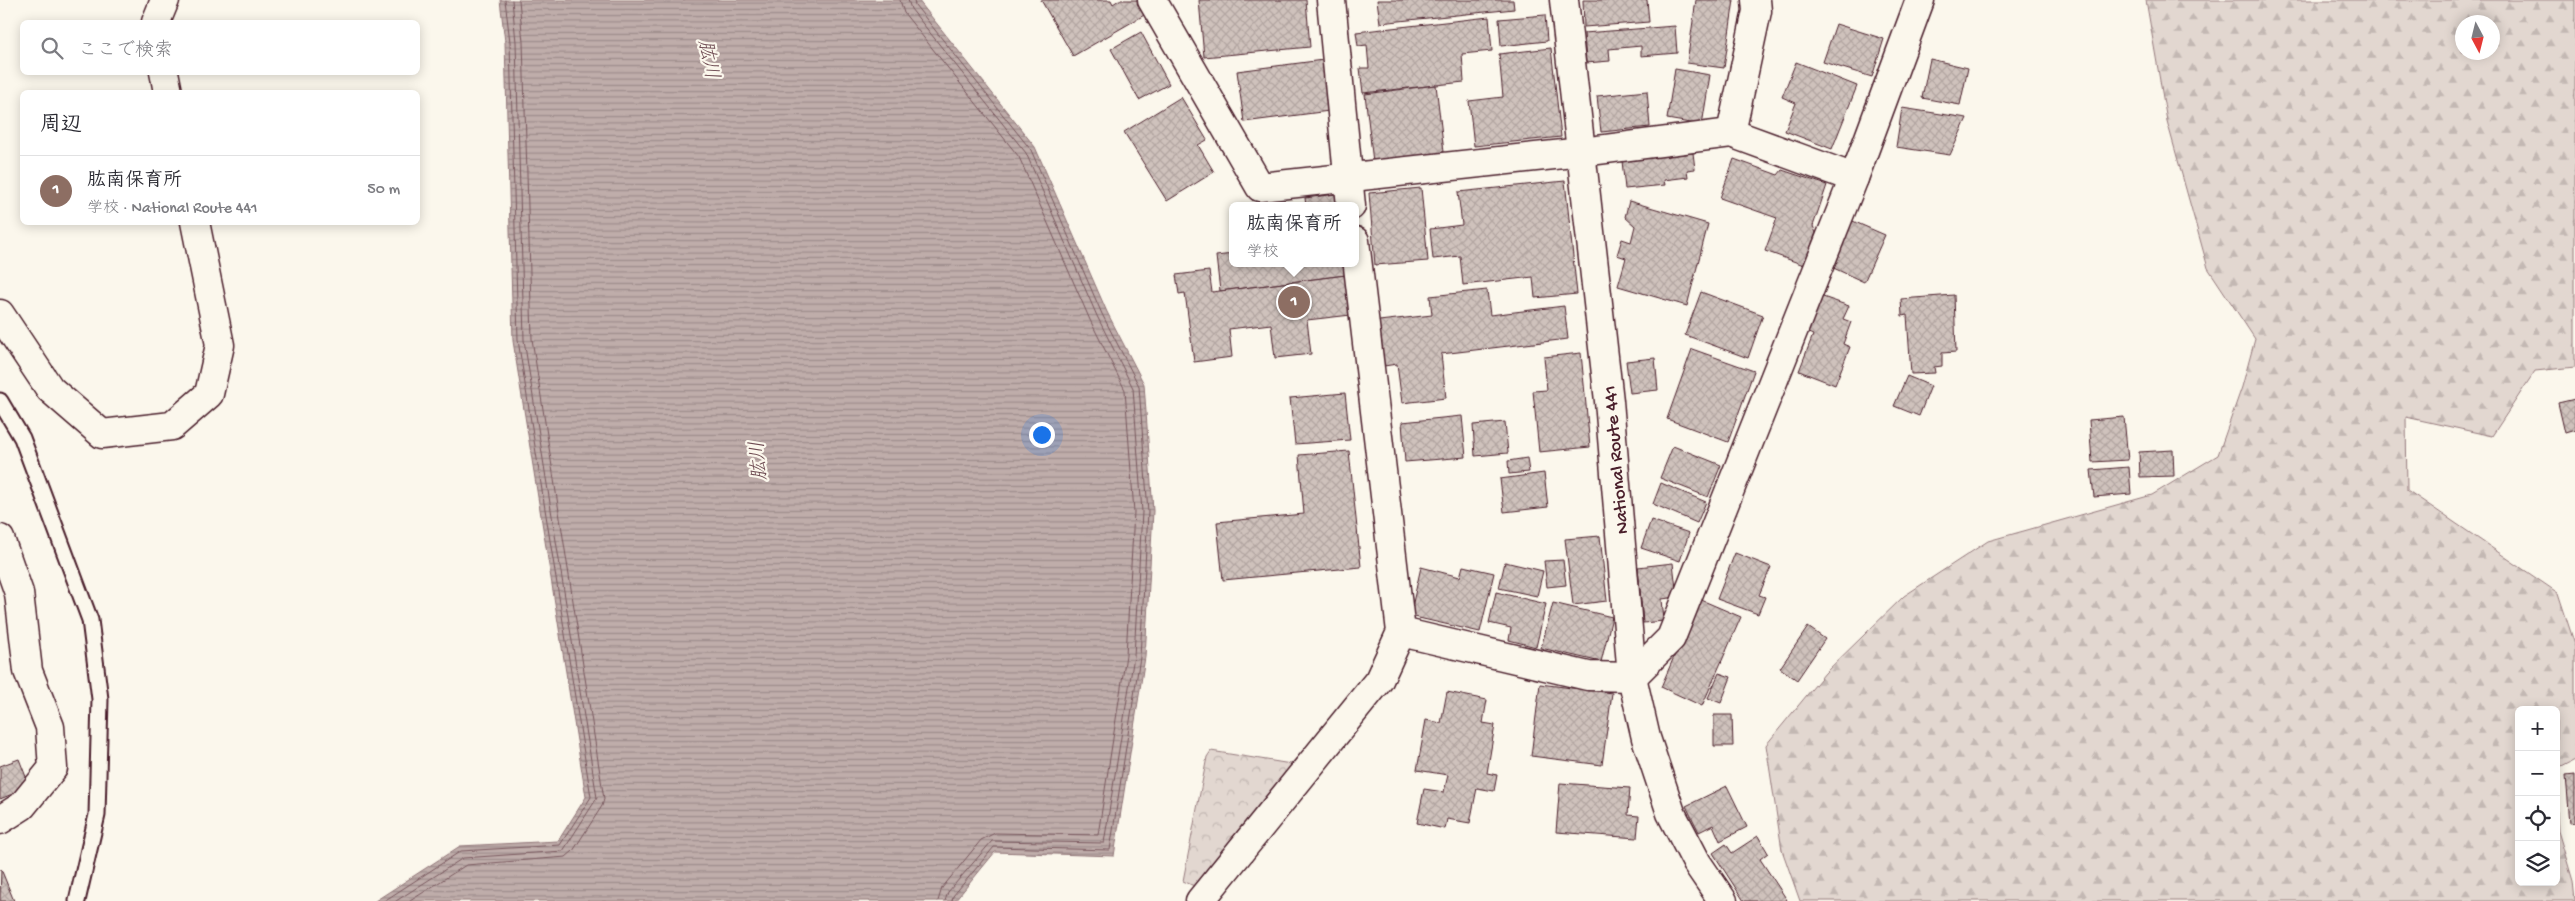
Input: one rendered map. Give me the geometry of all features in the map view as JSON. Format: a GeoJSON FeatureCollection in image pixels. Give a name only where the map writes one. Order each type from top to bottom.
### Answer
{"type":"FeatureCollection","features":[{"type":"Feature","properties":{"kind":"main road"},"geometry":{"type":"LineString","coordinates":[[157,20],[165,0]]}},
{"type":"Feature","properties":{"kind":"main road"},"geometry":{"type":"LineString","coordinates":[[1152,0],[1260,187],[1582,152],[1731,133],[1854,178]]}},
{"type":"Feature","properties":{"kind":"main road"},"geometry":{"type":"LineString","coordinates":[[1331,0],[1351,202]]}},
{"type":"Feature","properties":{"kind":"main road","name":"National Route 441"},"geometry":{"type":"LineString","coordinates":[[1564,0],[1609,401],[1632,677],[1646,738],[1671,813],[1697,863],[1723,901]]}},
{"type":"Feature","properties":{"kind":"main road"},"geometry":{"type":"LineString","coordinates":[[1731,133],[1757,11],[1756,0]]}},
{"type":"Feature","properties":{"kind":"main road"},"geometry":{"type":"LineString","coordinates":[[1401,632],[1588,676],[1632,677],[1671,638],[1854,178],[1920,0]]}},
{"type":"Feature","properties":{"kind":"main road"},"geometry":{"type":"LineString","coordinates":[[165,75],[168,90]]}},
{"type":"Feature","properties":{"kind":"main road"},"geometry":{"type":"LineString","coordinates":[[0,314],[50,389],[102,434],[172,426],[209,394],[220,345],[196,225]]}},
{"type":"Feature","properties":{"kind":"main road"},"geometry":{"type":"LineString","coordinates":[[1200,901],[1379,680],[1401,632],[1358,267]]}},
{"type":"Feature","properties":{"kind":"main road"},"geometry":{"type":"LineString","coordinates":[[0,538],[19,593],[28,672],[50,727],[53,768],[22,806],[0,820]]}},
{"type":"Feature","properties":{"kind":"lane"},"geometry":{"type":"LineString","coordinates":[[0,401],[22,438],[90,620],[100,699],[96,815],[77,901]]}},
{"type":"Feature","properties":{"kind":"green space"},"geometry":{"type":"Polygon","coordinates":[[[2146,0],[2575,0],[2575,367],[2535,371],[2492,436],[2406,417],[2407,490],[2558,593],[2575,645],[2575,760],[2560,768],[2560,706],[2515,706],[2515,886],[2560,886],[2560,838],[2573,881],[2575,901],[1800,901],[1782,850],[1766,745],[1825,673],[1904,596],[1988,541],[2152,495],[2218,455],[2242,387],[2255,339],[2208,268],[2167,121],[2146,0]]]}},
{"type":"Feature","properties":{"kind":"green space"},"geometry":{"type":"Polygon","coordinates":[[[1322,730],[1201,889],[1183,881],[1207,757],[1211,751],[1291,764],[1322,730]]]}},
{"type":"Feature","properties":{"kind":"water","name":"肱川"},"geometry":{"type":"Polygon","coordinates":[[[500,0],[918,0],[1035,147],[1107,312],[1144,384],[1153,511],[1145,657],[1114,856],[995,852],[955,901],[375,901],[460,846],[558,841],[586,797],[513,341],[505,42],[500,0]]]}},
{"type":"Feature","properties":{"kind":"building"},"geometry":{"type":"Polygon","coordinates":[[[1041,0],[1111,0],[1113,4],[1119,0],[1138,0],[1146,14],[1073,56],[1041,0]]]}},
{"type":"Feature","properties":{"kind":"building"},"geometry":{"type":"Polygon","coordinates":[[[1199,0],[1306,0],[1310,47],[1204,57],[1199,0]]]}},
{"type":"Feature","properties":{"kind":"building"},"geometry":{"type":"Polygon","coordinates":[[[1377,0],[1513,0],[1514,9],[1380,23],[1377,0]]]}},
{"type":"Feature","properties":{"kind":"building"},"geometry":{"type":"Polygon","coordinates":[[[1583,0],[1647,0],[1649,22],[1584,27],[1583,0]]]}},
{"type":"Feature","properties":{"kind":"building"},"geometry":{"type":"Polygon","coordinates":[[[1696,0],[1734,0],[1724,68],[1687,63],[1696,0]]]}},
{"type":"Feature","properties":{"kind":"building"},"geometry":{"type":"Polygon","coordinates":[[[1545,15],[1547,41],[1501,46],[1499,19],[1545,15]]]}},
{"type":"Feature","properties":{"kind":"building"},"geometry":{"type":"Polygon","coordinates":[[[1489,17],[1492,51],[1462,54],[1464,82],[1363,93],[1360,68],[1369,68],[1367,45],[1358,46],[1356,32],[1489,17]]]}},
{"type":"Feature","properties":{"kind":"building"},"geometry":{"type":"Polygon","coordinates":[[[1836,24],[1884,39],[1872,77],[1823,62],[1836,24]]]}},
{"type":"Feature","properties":{"kind":"building"},"geometry":{"type":"Polygon","coordinates":[[[1675,26],[1677,53],[1641,56],[1641,46],[1609,49],[1610,61],[1586,63],[1584,33],[1675,26]]]}},
{"type":"Feature","properties":{"kind":"building"},"geometry":{"type":"Polygon","coordinates":[[[1141,32],[1169,84],[1139,100],[1111,49],[1141,32]]]}},
{"type":"Feature","properties":{"kind":"building"},"geometry":{"type":"Polygon","coordinates":[[[1551,48],[1561,137],[1474,146],[1469,101],[1503,97],[1499,54],[1551,48]]]}},
{"type":"Feature","properties":{"kind":"building"},"geometry":{"type":"Polygon","coordinates":[[[1930,59],[1968,68],[1960,105],[1922,98],[1930,59]]]}},
{"type":"Feature","properties":{"kind":"building"},"geometry":{"type":"Polygon","coordinates":[[[1323,60],[1329,111],[1244,122],[1237,71],[1323,60]]]}},
{"type":"Feature","properties":{"kind":"building"},"geometry":{"type":"Polygon","coordinates":[[[1796,62],[1857,86],[1832,149],[1785,131],[1796,103],[1782,97],[1796,62]]]}},
{"type":"Feature","properties":{"kind":"building"},"geometry":{"type":"Polygon","coordinates":[[[1675,69],[1710,75],[1702,125],[1667,119],[1675,69]]]}},
{"type":"Feature","properties":{"kind":"building"},"geometry":{"type":"Polygon","coordinates":[[[1436,85],[1444,152],[1373,162],[1365,94],[1436,85]]]}},
{"type":"Feature","properties":{"kind":"building"},"geometry":{"type":"Polygon","coordinates":[[[1647,91],[1650,127],[1601,132],[1597,96],[1647,91]]]}},
{"type":"Feature","properties":{"kind":"building"},"geometry":{"type":"Polygon","coordinates":[[[1181,97],[1207,140],[1198,145],[1214,172],[1167,201],[1124,132],[1181,97]]]}},
{"type":"Feature","properties":{"kind":"building"},"geometry":{"type":"Polygon","coordinates":[[[1902,108],[1967,118],[1950,155],[1896,147],[1902,108]]]}},
{"type":"Feature","properties":{"kind":"building"},"geometry":{"type":"Polygon","coordinates":[[[1693,153],[1695,169],[1687,170],[1688,177],[1664,180],[1665,185],[1625,189],[1622,161],[1693,153]]]}},
{"type":"Feature","properties":{"kind":"building"},"geometry":{"type":"Polygon","coordinates":[[[1734,159],[1778,175],[1782,170],[1827,185],[1813,226],[1816,233],[1804,265],[1765,251],[1777,218],[1720,198],[1734,159]]]}},
{"type":"Feature","properties":{"kind":"building"},"geometry":{"type":"Polygon","coordinates":[[[1565,181],[1577,294],[1535,298],[1533,277],[1463,285],[1460,256],[1433,259],[1430,229],[1462,225],[1458,192],[1565,181]]]}},
{"type":"Feature","properties":{"kind":"building"},"geometry":{"type":"Polygon","coordinates":[[[1421,188],[1428,261],[1375,265],[1369,193],[1421,188]]]}},
{"type":"Feature","properties":{"kind":"building"},"geometry":{"type":"Polygon","coordinates":[[[1336,194],[1337,202],[1306,202],[1305,198],[1336,194]]]}},
{"type":"Feature","properties":{"kind":"building"},"geometry":{"type":"Polygon","coordinates":[[[1629,201],[1708,224],[1687,306],[1618,286],[1626,258],[1617,255],[1622,239],[1631,242],[1635,226],[1625,217],[1629,201]]]}},
{"type":"Feature","properties":{"kind":"building"},"geometry":{"type":"Polygon","coordinates":[[[1848,219],[1885,235],[1864,282],[1827,265],[1848,219]]]}},
{"type":"Feature","properties":{"kind":"building"},"geometry":{"type":"Polygon","coordinates":[[[1229,254],[1229,267],[1345,267],[1346,275],[1220,291],[1216,256],[1229,254]]]}},
{"type":"Feature","properties":{"kind":"building"},"geometry":{"type":"Polygon","coordinates":[[[1209,271],[1212,292],[1346,275],[1351,315],[1307,320],[1311,354],[1275,358],[1271,324],[1229,329],[1232,357],[1194,362],[1185,293],[1179,294],[1176,275],[1209,271]]]}},
{"type":"Feature","properties":{"kind":"building"},"geometry":{"type":"Polygon","coordinates":[[[1487,290],[1490,315],[1564,306],[1568,339],[1441,354],[1446,398],[1402,403],[1397,364],[1384,366],[1379,321],[1432,315],[1430,296],[1487,290]]]}},
{"type":"Feature","properties":{"kind":"building"},"geometry":{"type":"Polygon","coordinates":[[[1701,292],[1763,315],[1748,358],[1685,335],[1701,292]]]}},
{"type":"Feature","properties":{"kind":"building"},"geometry":{"type":"Polygon","coordinates":[[[1954,295],[1956,352],[1942,353],[1942,366],[1934,367],[1935,373],[1911,374],[1907,315],[1902,316],[1901,299],[1954,295]]]}},
{"type":"Feature","properties":{"kind":"building"},"geometry":{"type":"Polygon","coordinates":[[[1820,296],[1849,306],[1843,319],[1851,322],[1843,344],[1850,347],[1835,385],[1799,371],[1813,335],[1806,332],[1820,296]]]}},
{"type":"Feature","properties":{"kind":"building"},"geometry":{"type":"Polygon","coordinates":[[[1692,349],[1754,371],[1728,442],[1667,419],[1692,349]]]}},
{"type":"Feature","properties":{"kind":"building"},"geometry":{"type":"Polygon","coordinates":[[[1581,353],[1590,447],[1539,452],[1533,391],[1547,390],[1544,357],[1581,353]]]}},
{"type":"Feature","properties":{"kind":"building"},"geometry":{"type":"Polygon","coordinates":[[[1655,358],[1658,390],[1630,393],[1626,361],[1655,358]]]}},
{"type":"Feature","properties":{"kind":"building"},"geometry":{"type":"Polygon","coordinates":[[[1907,376],[1931,386],[1919,416],[1894,406],[1907,376]]]}},
{"type":"Feature","properties":{"kind":"building"},"geometry":{"type":"Polygon","coordinates":[[[1345,393],[1350,440],[1295,444],[1290,398],[1345,393]]]}},
{"type":"Feature","properties":{"kind":"building"},"geometry":{"type":"Polygon","coordinates":[[[2575,399],[2575,430],[2565,433],[2558,403],[2575,399]]]}},
{"type":"Feature","properties":{"kind":"building"},"geometry":{"type":"Polygon","coordinates":[[[1462,416],[1466,457],[1405,462],[1402,422],[1462,416]]]}},
{"type":"Feature","properties":{"kind":"building"},"geometry":{"type":"Polygon","coordinates":[[[2124,417],[2128,460],[2092,462],[2089,420],[2124,417]]]}},
{"type":"Feature","properties":{"kind":"building"},"geometry":{"type":"Polygon","coordinates":[[[1505,422],[1508,453],[1475,456],[1473,425],[1505,422]]]}},
{"type":"Feature","properties":{"kind":"building"},"geometry":{"type":"Polygon","coordinates":[[[1673,446],[1721,465],[1708,497],[1660,478],[1673,446]]]}},
{"type":"Feature","properties":{"kind":"building"},"geometry":{"type":"Polygon","coordinates":[[[2173,450],[2174,476],[2140,477],[2139,452],[2173,450]]]}},
{"type":"Feature","properties":{"kind":"building"},"geometry":{"type":"Polygon","coordinates":[[[1349,451],[1361,567],[1223,580],[1217,522],[1304,514],[1299,455],[1349,451]]]}},
{"type":"Feature","properties":{"kind":"building"},"geometry":{"type":"Polygon","coordinates":[[[1527,458],[1529,472],[1509,474],[1508,461],[1527,458]]]}},
{"type":"Feature","properties":{"kind":"building"},"geometry":{"type":"Polygon","coordinates":[[[2129,467],[2131,494],[2094,497],[2091,470],[2129,467]]]}},
{"type":"Feature","properties":{"kind":"building"},"geometry":{"type":"Polygon","coordinates":[[[1544,473],[1548,507],[1504,512],[1500,479],[1544,473]]]}},
{"type":"Feature","properties":{"kind":"building"},"geometry":{"type":"Polygon","coordinates":[[[1661,483],[1706,502],[1697,523],[1653,504],[1661,483]]]}},
{"type":"Feature","properties":{"kind":"building"},"geometry":{"type":"Polygon","coordinates":[[[1651,520],[1689,533],[1680,561],[1641,548],[1651,520]]]}},
{"type":"Feature","properties":{"kind":"building"},"geometry":{"type":"Polygon","coordinates":[[[1600,536],[1607,601],[1573,605],[1565,539],[1600,536]]]}},
{"type":"Feature","properties":{"kind":"building"},"geometry":{"type":"Polygon","coordinates":[[[1735,553],[1771,567],[1759,595],[1765,597],[1758,614],[1717,599],[1735,553]]]}},
{"type":"Feature","properties":{"kind":"building"},"geometry":{"type":"Polygon","coordinates":[[[1563,560],[1566,585],[1547,587],[1544,561],[1563,560]]]}},
{"type":"Feature","properties":{"kind":"building"},"geometry":{"type":"Polygon","coordinates":[[[1505,562],[1543,571],[1537,596],[1499,588],[1505,562]]]}},
{"type":"Feature","properties":{"kind":"building"},"geometry":{"type":"Polygon","coordinates":[[[1673,563],[1677,597],[1662,599],[1664,621],[1643,623],[1638,567],[1673,563]]]}},
{"type":"Feature","properties":{"kind":"building"},"geometry":{"type":"Polygon","coordinates":[[[1463,566],[1494,573],[1480,632],[1410,616],[1421,567],[1460,577],[1463,566]]]}},
{"type":"Feature","properties":{"kind":"building"},"geometry":{"type":"Polygon","coordinates":[[[1496,592],[1546,604],[1536,647],[1509,640],[1511,628],[1489,623],[1496,592]]]}},
{"type":"Feature","properties":{"kind":"building"},"geometry":{"type":"Polygon","coordinates":[[[1699,599],[1741,617],[1702,706],[1661,687],[1699,599]]]}},
{"type":"Feature","properties":{"kind":"building"},"geometry":{"type":"Polygon","coordinates":[[[1553,603],[1612,617],[1601,662],[1541,648],[1553,603]]]}},
{"type":"Feature","properties":{"kind":"building"},"geometry":{"type":"Polygon","coordinates":[[[1808,627],[1825,639],[1797,680],[1780,668],[1808,627]]]}},
{"type":"Feature","properties":{"kind":"building"},"geometry":{"type":"Polygon","coordinates":[[[1719,673],[1731,677],[1721,703],[1708,698],[1719,673]]]}},
{"type":"Feature","properties":{"kind":"building"},"geometry":{"type":"Polygon","coordinates":[[[1540,684],[1612,693],[1602,765],[1531,756],[1540,684]]]}},
{"type":"Feature","properties":{"kind":"building"},"geometry":{"type":"Polygon","coordinates":[[[1447,692],[1487,700],[1483,723],[1495,725],[1487,773],[1497,775],[1494,791],[1477,788],[1470,823],[1447,819],[1445,829],[1417,823],[1424,789],[1444,792],[1448,775],[1417,770],[1426,720],[1441,723],[1447,692]]]}},
{"type":"Feature","properties":{"kind":"building"},"geometry":{"type":"Polygon","coordinates":[[[1714,715],[1732,715],[1733,746],[1714,746],[1714,715]]]}},
{"type":"Feature","properties":{"kind":"building"},"geometry":{"type":"Polygon","coordinates":[[[19,759],[30,787],[0,799],[0,766],[19,759]]]}},
{"type":"Feature","properties":{"kind":"building"},"geometry":{"type":"Polygon","coordinates":[[[2575,775],[2575,822],[2570,823],[2566,776],[2575,775]]]}},
{"type":"Feature","properties":{"kind":"building"},"geometry":{"type":"Polygon","coordinates":[[[1560,783],[1630,788],[1628,815],[1639,816],[1637,838],[1556,832],[1560,783]]]}},
{"type":"Feature","properties":{"kind":"building"},"geometry":{"type":"Polygon","coordinates":[[[1727,786],[1747,827],[1720,841],[1713,825],[1699,832],[1686,806],[1727,786]]]}},
{"type":"Feature","properties":{"kind":"building"},"geometry":{"type":"Polygon","coordinates":[[[1758,836],[1768,853],[1760,859],[1787,900],[1785,901],[1744,901],[1713,853],[1726,844],[1732,853],[1758,836]]]}},
{"type":"Feature","properties":{"kind":"building"},"geometry":{"type":"Polygon","coordinates":[[[1,869],[14,901],[0,901],[1,869]]]}},
{"type":"Feature","properties":{"kind":"place","name":"肱南保育所"},"geometry":{"type":"Point","coordinates":[1294,302]}}]}
